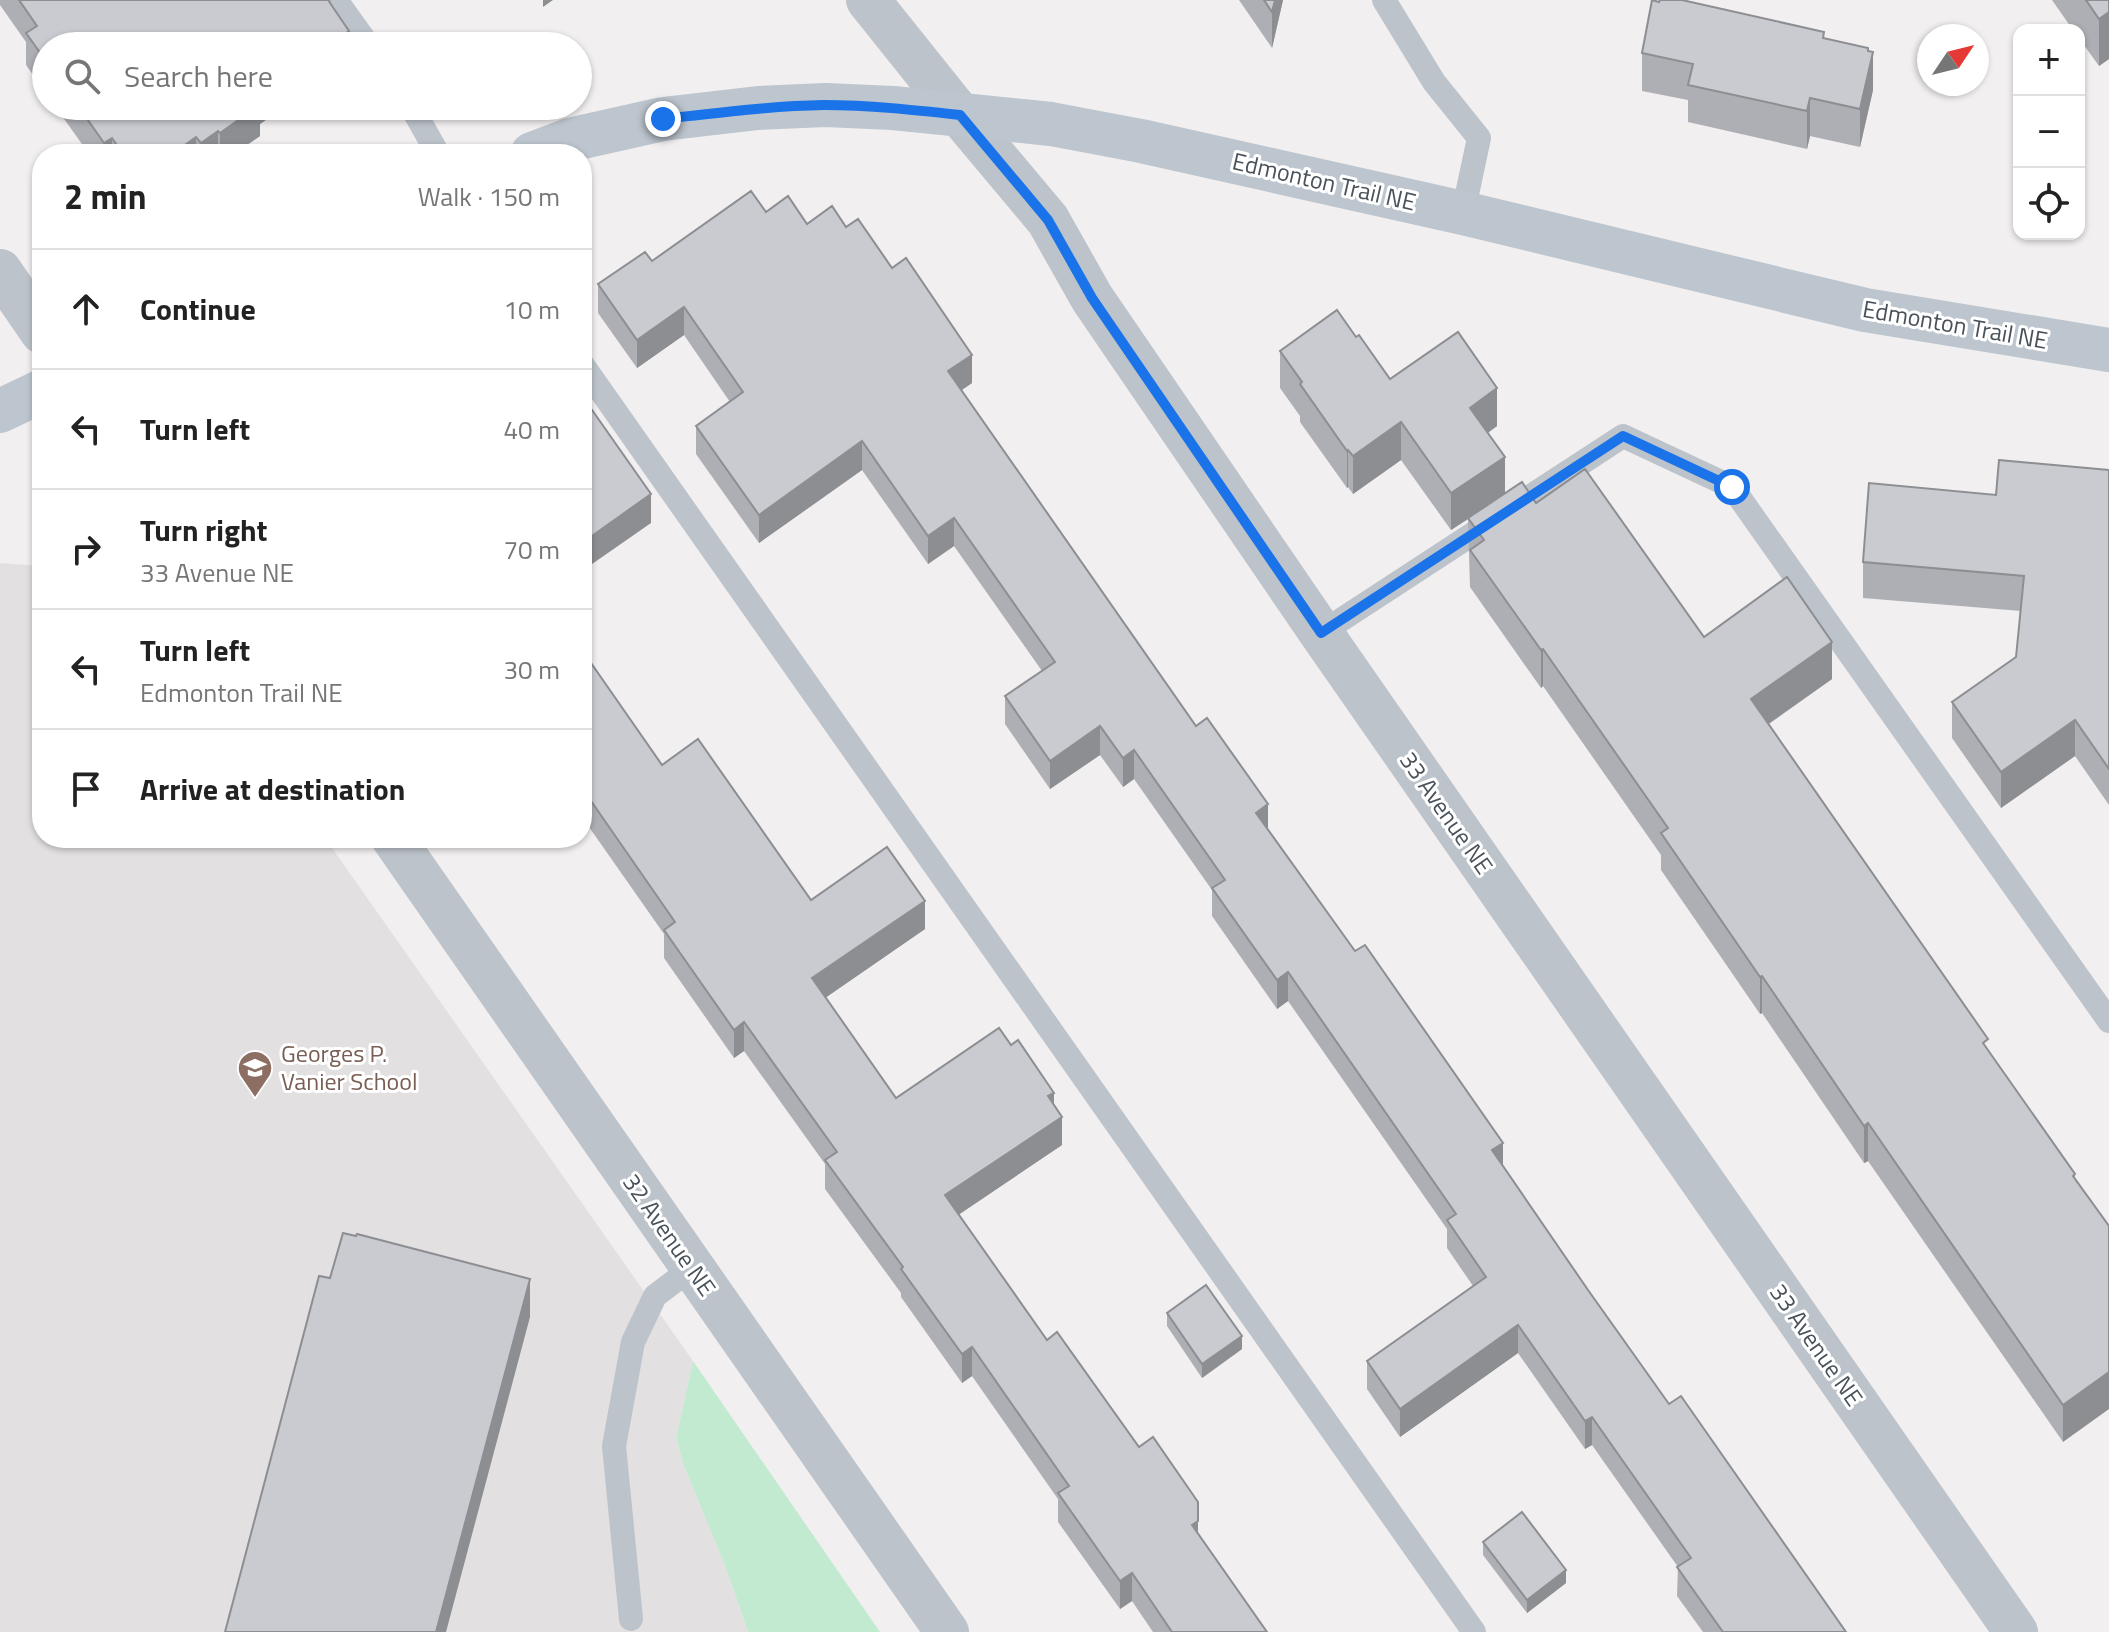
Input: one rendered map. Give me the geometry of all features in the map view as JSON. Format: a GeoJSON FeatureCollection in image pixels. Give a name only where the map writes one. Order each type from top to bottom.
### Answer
{"type":"FeatureCollection","features":[{"type":"Feature","properties":{"kind":"main road","name":"Edmonton Trail NE"},"geometry":{"type":"LineString","coordinates":[[558,144],[663,119],[758,108],[893,108],[1051,124],[1463,213],[1865,310],[2109,350]]}},
{"type":"Feature","properties":{"kind":"main road"},"geometry":{"type":"LineString","coordinates":[[0,411],[32,396]]}},
{"type":"Feature","properties":{"kind":"street","name":"33 Avenue NE"},"geometry":{"type":"LineString","coordinates":[[868,0],[1048,220],[1092,298],[1321,633],[2016,1632]]}},
{"type":"Feature","properties":{"kind":"street"},"geometry":{"type":"LineString","coordinates":[[0,271],[32,317]]}},
{"type":"Feature","properties":{"kind":"street","name":"32 Avenue NE"},"geometry":{"type":"LineString","coordinates":[[400,848],[947,1632]]}},
{"type":"Feature","properties":{"kind":"lane"},"geometry":{"type":"LineString","coordinates":[[336,0],[359,32]]}},
{"type":"Feature","properties":{"kind":"lane"},"geometry":{"type":"LineString","coordinates":[[1384,0],[1434,82],[1479,138],[1463,213]]}},
{"type":"Feature","properties":{"kind":"lane"},"geometry":{"type":"LineString","coordinates":[[419,120],[432,144]]}},
{"type":"Feature","properties":{"kind":"lane"},"geometry":{"type":"LineString","coordinates":[[592,378],[1474,1632]]}},
{"type":"Feature","properties":{"kind":"lane"},"geometry":{"type":"LineString","coordinates":[[1321,633],[1623,436],[1732,487],[2109,1021]]}},
{"type":"Feature","properties":{"kind":"lane"},"geometry":{"type":"LineString","coordinates":[[631,1619],[614,1446],[633,1342],[655,1296],[692,1268]]}},
{"type":"Feature","properties":{"kind":"shaded area","name":"Georges P. Vanier School"},"geometry":{"type":"Polygon","coordinates":[[[0,563],[32,565],[32,848],[332,848],[693,1361],[676,1438],[748,1632],[0,1632],[0,563]]]}},
{"type":"Feature","properties":{"kind":"green space"},"geometry":{"type":"Polygon","coordinates":[[[693,1361],[880,1632],[748,1632],[676,1438],[693,1361]]]}},
{"type":"Feature","properties":{"kind":"building"},"geometry":{"type":"Polygon","coordinates":[[[19,0],[328,0],[349,31],[32,32],[32,41],[26,33],[37,26],[19,0]]]}},
{"type":"Feature","properties":{"kind":"building"},"geometry":{"type":"Polygon","coordinates":[[[1264,0],[1275,0],[1272,12],[1264,0]]]}},
{"type":"Feature","properties":{"kind":"building"},"geometry":{"type":"Polygon","coordinates":[[[1652,0],[1682,0],[1824,32],[1823,38],[1868,48],[1873,52],[1860,109],[1810,98],[1807,111],[1688,85],[1693,64],[1642,53],[1652,0]]]}},
{"type":"Feature","properties":{"kind":"building"},"geometry":{"type":"Polygon","coordinates":[[[2086,0],[2109,0],[2109,12],[2099,19],[2086,0]]]}},
{"type":"Feature","properties":{"kind":"building"},"geometry":{"type":"Polygon","coordinates":[[[88,120],[238,120],[201,143],[196,137],[186,144],[116,144],[112,138],[104,143],[88,120]]]}},
{"type":"Feature","properties":{"kind":"building"},"geometry":{"type":"Polygon","coordinates":[[[751,191],[766,212],[788,196],[807,224],[832,206],[846,227],[858,219],[892,268],[906,258],[972,355],[948,371],[1196,726],[1207,718],[1268,804],[1256,813],[1355,951],[1365,945],[1503,1143],[1492,1150],[1669,1404],[1681,1396],[1846,1632],[1723,1632],[1677,1567],[1691,1558],[1592,1417],[1585,1421],[1518,1325],[1400,1409],[1367,1361],[1486,1277],[1447,1220],[1456,1214],[1288,972],[1277,980],[1212,888],[1225,880],[1134,750],[1123,758],[1100,726],[1050,761],[1005,696],[1055,662],[954,518],[928,536],[862,441],[759,515],[696,426],[743,392],[684,307],[637,340],[598,284],[645,252],[652,261],[751,191]]]}},
{"type":"Feature","properties":{"kind":"building"},"geometry":{"type":"Polygon","coordinates":[[[1337,310],[1390,379],[1458,332],[1497,388],[1470,408],[1505,457],[1451,493],[1401,422],[1353,456],[1347,451],[1280,351],[1337,310]]]}},
{"type":"Feature","properties":{"kind":"building"},"geometry":{"type":"Polygon","coordinates":[[[592,410],[651,494],[592,536],[592,410]]]}},
{"type":"Feature","properties":{"kind":"building"},"geometry":{"type":"Polygon","coordinates":[[[1999,460],[2109,470],[2109,769],[2075,720],[2001,772],[1952,702],[2016,657],[2024,576],[1863,562],[1869,483],[1996,495],[1999,460]]]}},
{"type":"Feature","properties":{"kind":"building"},"geometry":{"type":"Polygon","coordinates":[[[1585,469],[1704,637],[1787,577],[1832,642],[1751,699],[1988,1039],[1983,1043],[2109,1226],[2109,1372],[2063,1405],[1868,1123],[1864,1126],[1760,977],[1661,833],[1668,828],[1470,550],[1484,540],[1468,518],[1522,482],[1536,503],[1585,469]]]}},
{"type":"Feature","properties":{"kind":"building"},"geometry":{"type":"Polygon","coordinates":[[[592,664],[662,765],[698,739],[811,900],[887,847],[925,901],[812,978],[896,1098],[999,1028],[1011,1045],[1018,1040],[1054,1093],[1048,1096],[1062,1117],[945,1195],[1047,1340],[1057,1332],[1139,1447],[1153,1437],[1198,1502],[1198,1521],[1192,1525],[1267,1632],[1172,1632],[1132,1573],[1120,1581],[1058,1493],[1069,1486],[972,1347],[962,1354],[825,1160],[837,1152],[744,1022],[734,1030],[664,930],[675,922],[592,802],[592,664]]]}},
{"type":"Feature","properties":{"kind":"building"},"geometry":{"type":"Polygon","coordinates":[[[343,1233],[530,1279],[436,1632],[225,1632],[319,1276],[330,1278],[343,1233]]]}},
{"type":"Feature","properties":{"kind":"building"},"geometry":{"type":"Polygon","coordinates":[[[1206,1285],[1242,1336],[1202,1364],[1167,1313],[1206,1285]]]}},
{"type":"Feature","properties":{"kind":"building"},"geometry":{"type":"Polygon","coordinates":[[[1522,1512],[1566,1570],[1527,1600],[1483,1542],[1522,1512]]]}},
{"type":"Feature","properties":{"kind":"place","name":"Georges P. Vanier School"},"geometry":{"type":"Point","coordinates":[255,1099]}},
{"type":"Feature","properties":{"kind":"route"},"geometry":{"type":"LineString","coordinates":[[663,119],[758,108],[826,105],[960,115],[1048,220],[1092,298],[1321,633],[1623,436],[1732,487]]}}]}
